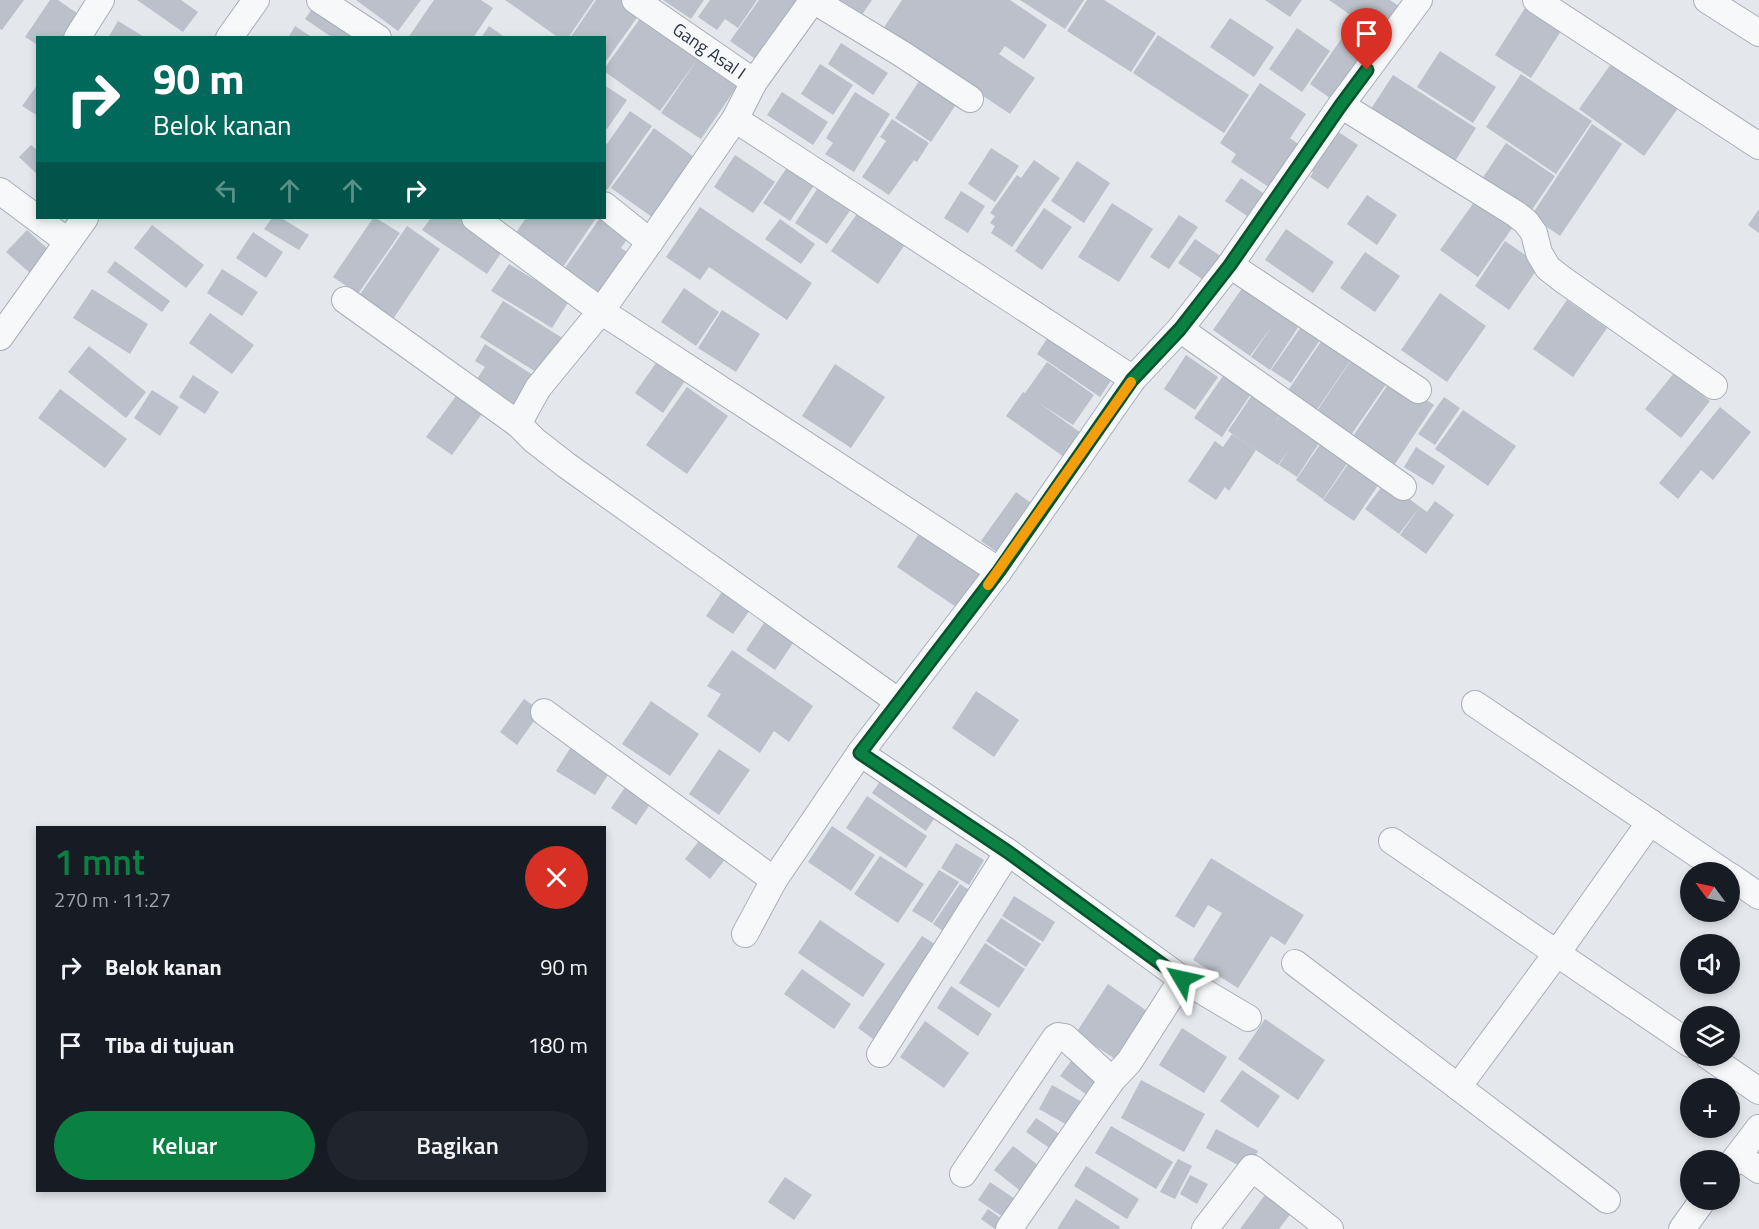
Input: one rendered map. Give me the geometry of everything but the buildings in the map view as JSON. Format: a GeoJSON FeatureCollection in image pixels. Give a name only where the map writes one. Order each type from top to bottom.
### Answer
{"type":"FeatureCollection","features":[{"type":"Feature","properties":{"kind":"street"},"geometry":{"type":"LineString","coordinates":[[78,36],[101,0]]}},
{"type":"Feature","properties":{"kind":"street"},"geometry":{"type":"LineString","coordinates":[[230,36],[256,0]]}},
{"type":"Feature","properties":{"kind":"street"},"geometry":{"type":"LineString","coordinates":[[320,0],[375,36]]}},
{"type":"Feature","properties":{"kind":"street","name":"Gang Asal I"},"geometry":{"type":"LineString","coordinates":[[634,0],[754,82]]}},
{"type":"Feature","properties":{"kind":"street"},"geometry":{"type":"LineString","coordinates":[[518,424],[538,388],[601,311],[650,242],[735,119],[754,82],[813,0],[970,99]]}},
{"type":"Feature","properties":{"kind":"street"},"geometry":{"type":"LineString","coordinates":[[745,934],[774,880],[860,753],[999,571],[1132,380],[1180,329],[1230,265],[1341,105],[1419,0]]}},
{"type":"Feature","properties":{"kind":"street"},"geometry":{"type":"LineString","coordinates":[[1536,0],[1759,146]]}},
{"type":"Feature","properties":{"kind":"street"},"geometry":{"type":"LineString","coordinates":[[1707,0],[1759,33]]}},
{"type":"Feature","properties":{"kind":"street"},"geometry":{"type":"LineString","coordinates":[[1341,105],[1516,214],[1534,233],[1539,253],[1548,268],[1714,386]]}},
{"type":"Feature","properties":{"kind":"street"},"geometry":{"type":"LineString","coordinates":[[735,119],[1132,380]]}},
{"type":"Feature","properties":{"kind":"street"},"geometry":{"type":"LineString","coordinates":[[0,191],[36,218]]}},
{"type":"Feature","properties":{"kind":"street"},"geometry":{"type":"LineString","coordinates":[[606,207],[650,242]]}},
{"type":"Feature","properties":{"kind":"street"},"geometry":{"type":"LineString","coordinates":[[38,219],[67,241]]}},
{"type":"Feature","properties":{"kind":"street"},"geometry":{"type":"LineString","coordinates":[[0,337],[84,219]]}},
{"type":"Feature","properties":{"kind":"street"},"geometry":{"type":"LineString","coordinates":[[476,219],[601,311],[999,571]]}},
{"type":"Feature","properties":{"kind":"street"},"geometry":{"type":"LineString","coordinates":[[1230,265],[1418,390]]}},
{"type":"Feature","properties":{"kind":"street"},"geometry":{"type":"LineString","coordinates":[[345,300],[518,424],[566,465],[899,702]]}},
{"type":"Feature","properties":{"kind":"street"},"geometry":{"type":"LineString","coordinates":[[1180,329],[1403,487]]}},
{"type":"Feature","properties":{"kind":"street"},"geometry":{"type":"LineString","coordinates":[[1475,704],[1709,862]]}},
{"type":"Feature","properties":{"kind":"street"},"geometry":{"type":"LineString","coordinates":[[544,712],[774,880]]}},
{"type":"Feature","properties":{"kind":"street"},"geometry":{"type":"LineString","coordinates":[[860,753],[1008,852],[1182,979],[1248,1018]]}},
{"type":"Feature","properties":{"kind":"street"},"geometry":{"type":"LineString","coordinates":[[1458,1087],[1650,822]]}},
{"type":"Feature","properties":{"kind":"street"},"geometry":{"type":"LineString","coordinates":[[1392,841],[1680,1037]]}},
{"type":"Feature","properties":{"kind":"street"},"geometry":{"type":"LineString","coordinates":[[880,1054],[1008,852]]}},
{"type":"Feature","properties":{"kind":"street"},"geometry":{"type":"LineString","coordinates":[[1740,883],[1759,896]]}},
{"type":"Feature","properties":{"kind":"street"},"geometry":{"type":"LineString","coordinates":[[1295,963],[1607,1200]]}},
{"type":"Feature","properties":{"kind":"street"},"geometry":{"type":"LineString","coordinates":[[1009,1229],[1112,1080],[1129,1062],[1182,979]]}},
{"type":"Feature","properties":{"kind":"street"},"geometry":{"type":"LineString","coordinates":[[963,1174],[1054,1038],[1065,1037],[1112,1080]]}},
{"type":"Feature","properties":{"kind":"street"},"geometry":{"type":"LineString","coordinates":[[1723,1066],[1759,1090]]}},
{"type":"Feature","properties":{"kind":"street"},"geometry":{"type":"LineString","coordinates":[[1743,1164],[1759,1128]]}},
{"type":"Feature","properties":{"kind":"street"},"geometry":{"type":"LineString","coordinates":[[1205,1229],[1252,1168],[1330,1229]]}},
{"type":"Feature","properties":{"kind":"street"},"geometry":{"type":"LineString","coordinates":[[1682,1229],[1696,1210]]}},
{"type":"Feature","properties":{"kind":"slow traffic"},"geometry":{"type":"LineString","coordinates":[[988,585],[1131,382]]}},
{"type":"Feature","properties":{"kind":"route"},"geometry":{"type":"LineString","coordinates":[[1182,979],[1008,852],[860,753],[999,571],[1132,380],[1180,329],[1230,265],[1367,70]]}}]}
